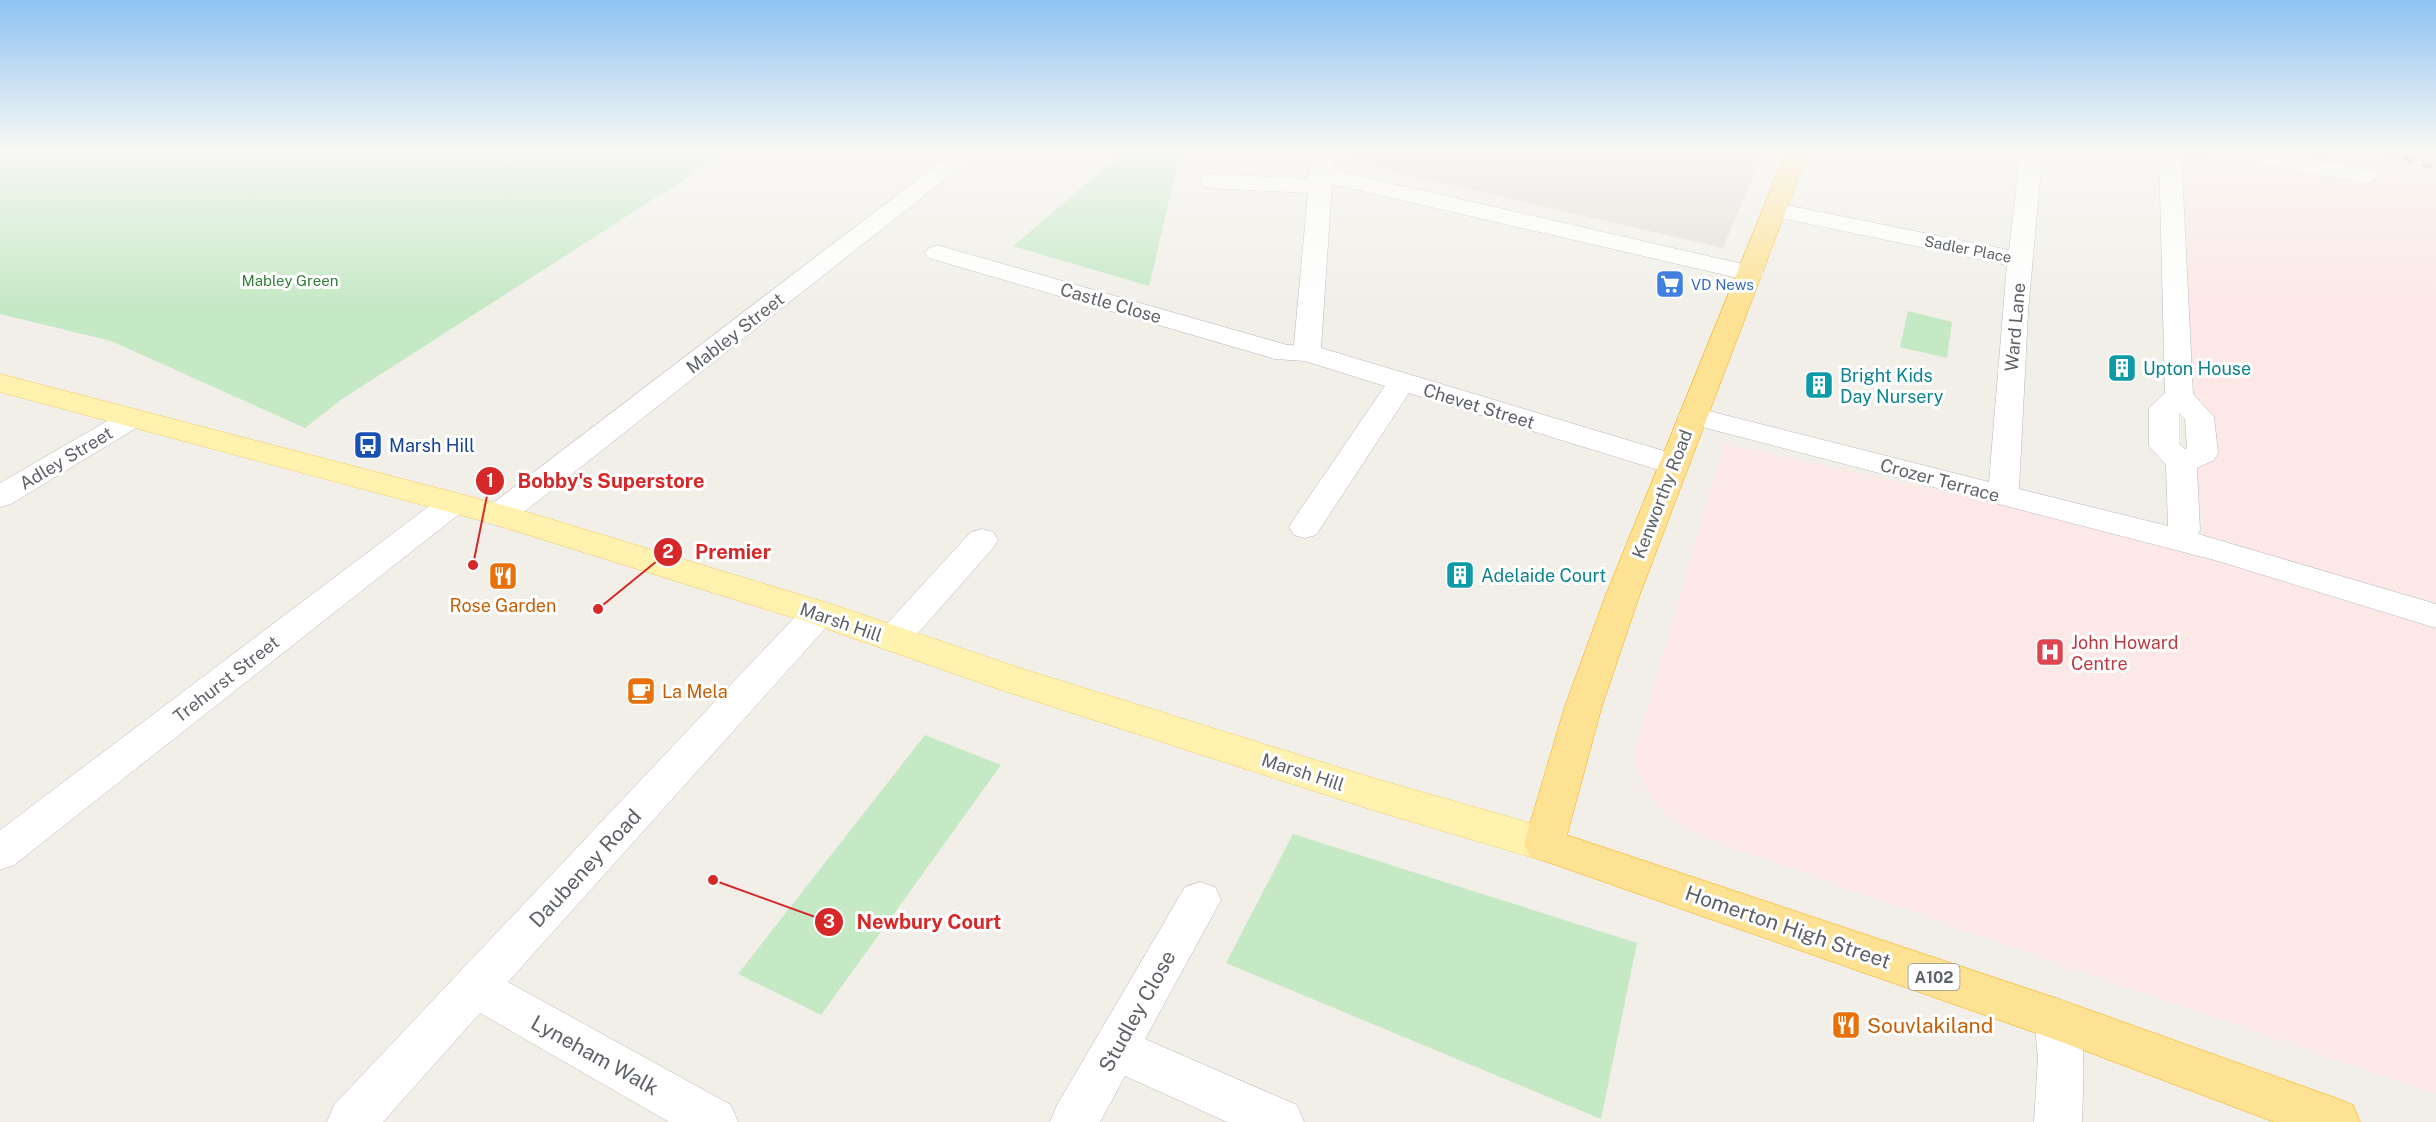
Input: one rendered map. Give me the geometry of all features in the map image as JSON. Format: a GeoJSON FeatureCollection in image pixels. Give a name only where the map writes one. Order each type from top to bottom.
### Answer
{"type":"FeatureCollection","features":[{"type":"Feature","properties":{"kind":"highway","name":"Kenworthy Road"},"geometry":{"type":"LineString","coordinates":[[1544,844],[1598,663],[1673,464],[1779,202]]}},
{"type":"Feature","properties":{"kind":"highway","name":"Homerton High Street"},"geometry":{"type":"LineString","coordinates":[[1544,844],[2056,1019],[2336,1122]]}},
{"type":"Feature","properties":{"kind":"main road","name":"Marsh Hill"},"geometry":{"type":"LineString","coordinates":[[0,383],[499,515],[819,613],[1022,683],[1376,795],[1544,844]]}},
{"type":"Feature","properties":{"kind":"street","name":"Mabley Street"},"geometry":{"type":"LineString","coordinates":[[499,515],[903,202]]}},
{"type":"Feature","properties":{"kind":"street"},"geometry":{"type":"LineString","coordinates":[[1296,353],[1317,202]]}},
{"type":"Feature","properties":{"kind":"street"},"geometry":{"type":"LineString","coordinates":[[1448,202],[1751,273]]}},
{"type":"Feature","properties":{"kind":"street","name":"Ward Lane"},"geometry":{"type":"LineString","coordinates":[[2003,497],[2026,202]]}},
{"type":"Feature","properties":{"kind":"street"},"geometry":{"type":"LineString","coordinates":[[2172,202],[2179,396],[2199,417],[2203,453],[2181,463],[2178,535]]}},
{"type":"Feature","properties":{"kind":"street","name":"Sadler Place"},"geometry":{"type":"LineString","coordinates":[[1776,210],[2020,260]]}},
{"type":"Feature","properties":{"kind":"street","name":"Castle Close"},"geometry":{"type":"LineString","coordinates":[[938,253],[1296,353]]}},
{"type":"Feature","properties":{"kind":"street","name":"Chevet Street"},"geometry":{"type":"LineString","coordinates":[[1296,353],[1402,382],[1673,464]]}},
{"type":"Feature","properties":{"kind":"street"},"geometry":{"type":"LineString","coordinates":[[1305,527],[1402,382]]}},
{"type":"Feature","properties":{"kind":"street","name":"Crozer Terrace"},"geometry":{"type":"LineString","coordinates":[[1693,416],[2003,497],[2178,535],[2222,551],[2436,616]]}},
{"type":"Feature","properties":{"kind":"street","name":"Adley Street"},"geometry":{"type":"LineString","coordinates":[[0,498],[131,419]]}},
{"type":"Feature","properties":{"kind":"street","name":"Trehurst Street"},"geometry":{"type":"LineString","coordinates":[[0,853],[452,504]]}},
{"type":"Feature","properties":{"kind":"street"},"geometry":{"type":"LineString","coordinates":[[893,639],[982,540]]}},
{"type":"Feature","properties":{"kind":"street","name":"Daubeney Road"},"geometry":{"type":"LineString","coordinates":[[351,1122],[819,613]]}},
{"type":"Feature","properties":{"kind":"street","name":"Studley Close"},"geometry":{"type":"LineString","coordinates":[[1074,1122],[1200,900]]}},
{"type":"Feature","properties":{"kind":"street","name":"Lyneham Walk"},"geometry":{"type":"LineString","coordinates":[[476,987],[714,1122]]}},
{"type":"Feature","properties":{"kind":"street"},"geometry":{"type":"LineString","coordinates":[[2056,1019],[2061,1058],[2058,1122]]}},
{"type":"Feature","properties":{"kind":"street"},"geometry":{"type":"LineString","coordinates":[[1116,1049],[1280,1122]]}},
{"type":"Feature","properties":{"kind":"shaded area"},"geometry":{"type":"Polygon","coordinates":[[[1526,202],[1742,202],[1723,248],[1526,202]]]}},
{"type":"Feature","properties":{"kind":"shaded area","name":"John Howard Centre"},"geometry":{"type":"Polygon","coordinates":[[[2160,202],[2436,202],[2436,1094],[2022,951],[1697,835],[1669,817],[1656,803],[1642,781],[1633,757],[1724,444],[2206,548],[2160,202]]]}},
{"type":"Feature","properties":{"kind":"green space","name":"Mabley Green"},"geometry":{"type":"Polygon","coordinates":[[[0,202],[648,202],[342,399],[305,428],[111,341],[0,314],[0,202]]]}},
{"type":"Feature","properties":{"kind":"green space"},"geometry":{"type":"Polygon","coordinates":[[[1064,202],[1169,202],[1149,286],[1013,246],[1064,202]]]}},
{"type":"Feature","properties":{"kind":"green space"},"geometry":{"type":"Polygon","coordinates":[[[1908,311],[1952,322],[1947,358],[1900,347],[1908,311]]]}},
{"type":"Feature","properties":{"kind":"green space"},"geometry":{"type":"Polygon","coordinates":[[[925,735],[1001,765],[821,1015],[738,974],[925,735]]]}},
{"type":"Feature","properties":{"kind":"green space"},"geometry":{"type":"Polygon","coordinates":[[[1293,834],[1637,943],[1601,1119],[1226,963],[1293,834]]]}},
{"type":"Feature","properties":{"kind":"place","name":"VD News"},"geometry":{"type":"Point","coordinates":[1670,284]}},
{"type":"Feature","properties":{"kind":"place","name":"Upton House"},"geometry":{"type":"Point","coordinates":[2122,368]}},
{"type":"Feature","properties":{"kind":"place","name":"Bright Kids Day Nursery"},"geometry":{"type":"Point","coordinates":[1819,385]}},
{"type":"Feature","properties":{"kind":"place","name":"Marsh Hill"},"geometry":{"type":"Point","coordinates":[368,445]}},
{"type":"Feature","properties":{"kind":"place","name":"Bobby's Superstore"},"geometry":{"type":"Point","coordinates":[473,565]}},
{"type":"Feature","properties":{"kind":"place","name":"Adelaide Court"},"geometry":{"type":"Point","coordinates":[1460,575]}},
{"type":"Feature","properties":{"kind":"place","name":"Rose Garden"},"geometry":{"type":"Point","coordinates":[503,576]}},
{"type":"Feature","properties":{"kind":"place","name":"Premier"},"geometry":{"type":"Point","coordinates":[598,609]}},
{"type":"Feature","properties":{"kind":"place","name":"John Howard Centre"},"geometry":{"type":"Point","coordinates":[2050,652]}},
{"type":"Feature","properties":{"kind":"place","name":"La Mela"},"geometry":{"type":"Point","coordinates":[641,691]}},
{"type":"Feature","properties":{"kind":"place","name":"Newbury Court"},"geometry":{"type":"Point","coordinates":[713,880]}},
{"type":"Feature","properties":{"kind":"place","name":"Souvlakiland"},"geometry":{"type":"Point","coordinates":[1846,1025]}}]}
